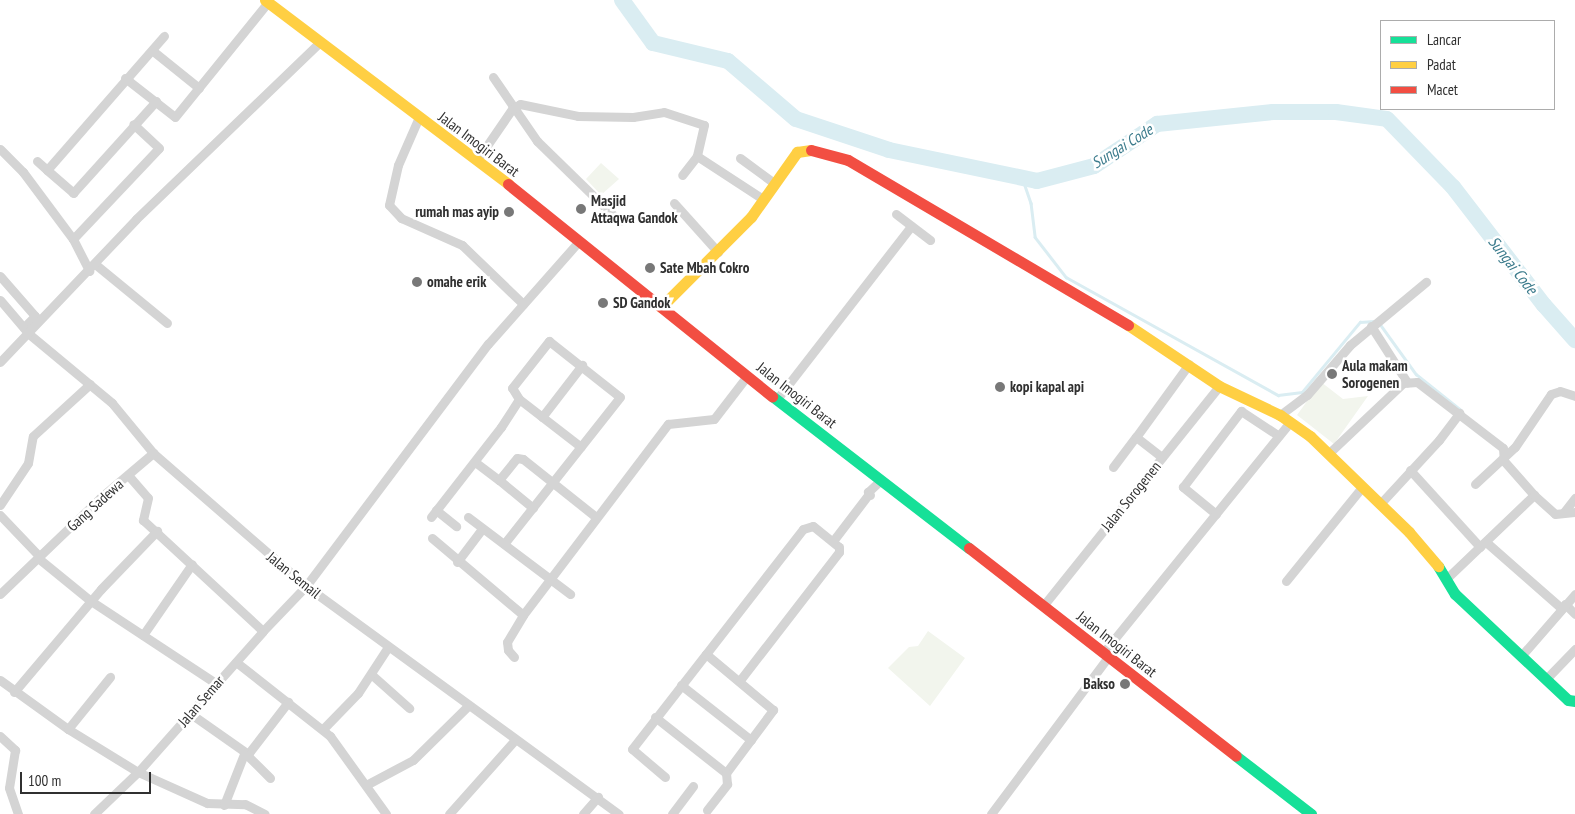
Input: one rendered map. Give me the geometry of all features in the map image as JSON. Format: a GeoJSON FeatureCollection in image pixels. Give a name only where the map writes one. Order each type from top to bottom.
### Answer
{"type":"FeatureCollection","features":[{"type":"Feature","properties":{"kind":"main road","name":"Jalan Imogiri Barat"},"geometry":{"type":"LineString","coordinates":[[267,1],[477,160],[747,376],[1311,814]]}},
{"type":"Feature","properties":{"kind":"main road"},"geometry":{"type":"LineString","coordinates":[[661,307],[718,252],[763,199],[794,154],[802,149],[848,160],[900,188],[928,210],[1091,303],[1189,364],[1219,386],[1280,415],[1328,454],[1380,504],[1432,558],[1455,594],[1568,700],[1575,701]]}},
{"type":"Feature","properties":{"kind":"street"},"geometry":{"type":"LineString","coordinates":[[125,78],[175,117],[267,1]]}},
{"type":"Feature","properties":{"kind":"street"},"geometry":{"type":"LineString","coordinates":[[47,170],[125,78],[153,51],[164,36]]}},
{"type":"Feature","properties":{"kind":"street"},"geometry":{"type":"LineString","coordinates":[[0,362],[27,330],[92,267],[136,219],[320,42]]}},
{"type":"Feature","properties":{"kind":"street"},"geometry":{"type":"LineString","coordinates":[[153,51],[199,88]]}},
{"type":"Feature","properties":{"kind":"street"},"geometry":{"type":"LineString","coordinates":[[493,78],[512,109],[537,141],[619,221]]}},
{"type":"Feature","properties":{"kind":"street"},"geometry":{"type":"LineString","coordinates":[[37,161],[73,193],[133,124],[156,101]]}},
{"type":"Feature","properties":{"kind":"street"},"geometry":{"type":"LineString","coordinates":[[477,160],[512,109],[520,104],[587,117],[633,118],[664,112],[703,123],[697,156],[682,175]]}},
{"type":"Feature","properties":{"kind":"street"},"geometry":{"type":"LineString","coordinates":[[419,117],[398,166],[389,205],[401,218],[462,245],[523,304]]}},
{"type":"Feature","properties":{"kind":"street"},"geometry":{"type":"LineString","coordinates":[[73,239],[158,148],[158,143],[133,124]]}},
{"type":"Feature","properties":{"kind":"street"},"geometry":{"type":"LineString","coordinates":[[0,148],[23,172],[92,267],[167,323]]}},
{"type":"Feature","properties":{"kind":"street"},"geometry":{"type":"LineString","coordinates":[[697,156],[763,199]]}},
{"type":"Feature","properties":{"kind":"street"},"geometry":{"type":"LineString","coordinates":[[740,158],[774,183]]}},
{"type":"Feature","properties":{"kind":"street"},"geometry":{"type":"LineString","coordinates":[[674,203],[718,252]]}},
{"type":"Feature","properties":{"kind":"street"},"geometry":{"type":"LineString","coordinates":[[896,214],[930,240]]}},
{"type":"Feature","properties":{"kind":"street"},"geometry":{"type":"LineString","coordinates":[[777,399],[911,226]]}},
{"type":"Feature","properties":{"kind":"street","name":"Jalan Semar"},"geometry":{"type":"LineString","coordinates":[[94,814],[138,772],[191,714],[262,630],[306,586],[488,344],[579,241]]}},
{"type":"Feature","properties":{"kind":"street"},"geometry":{"type":"LineString","coordinates":[[1,280],[35,316],[27,330]]}},
{"type":"Feature","properties":{"kind":"street"},"geometry":{"type":"LineString","coordinates":[[1280,415],[1299,402],[1350,345],[1426,282]]}},
{"type":"Feature","properties":{"kind":"street","name":"Jalan Semail"},"geometry":{"type":"LineString","coordinates":[[0,300],[27,330],[112,403],[153,453],[306,586],[619,814]]}},
{"type":"Feature","properties":{"kind":"street"},"geometry":{"type":"LineString","coordinates":[[1374,324],[1407,382]]}},
{"type":"Feature","properties":{"kind":"street"},"geometry":{"type":"LineString","coordinates":[[504,544],[553,483],[620,397],[582,365],[548,341],[512,388],[519,399],[581,447]]}},
{"type":"Feature","properties":{"kind":"street"},"geometry":{"type":"LineString","coordinates":[[1113,467],[1189,364]]}},
{"type":"Feature","properties":{"kind":"street"},"geometry":{"type":"LineString","coordinates":[[542,417],[582,365]]}},
{"type":"Feature","properties":{"kind":"street"},"geometry":{"type":"LineString","coordinates":[[514,657],[508,650],[508,642],[523,615],[668,424],[712,420],[747,376]]}},
{"type":"Feature","properties":{"kind":"street"},"geometry":{"type":"LineString","coordinates":[[1407,382],[1421,384],[1503,448],[1504,461],[1534,495],[1555,514],[1575,512]]}},
{"type":"Feature","properties":{"kind":"street"},"geometry":{"type":"LineString","coordinates":[[1328,454],[1407,382]]}},
{"type":"Feature","properties":{"kind":"street"},"geometry":{"type":"LineString","coordinates":[[0,506],[28,464],[33,436],[90,384]]}},
{"type":"Feature","properties":{"kind":"street","name":"Jalan Sorogenen"},"geometry":{"type":"LineString","coordinates":[[1043,606],[1219,386]]}},
{"type":"Feature","properties":{"kind":"street"},"geometry":{"type":"LineString","coordinates":[[1475,484],[1526,433],[1551,394],[1560,391],[1575,396]]}},
{"type":"Feature","properties":{"kind":"street"},"geometry":{"type":"LineString","coordinates":[[456,526],[434,513],[475,462],[519,399]]}},
{"type":"Feature","properties":{"kind":"street"},"geometry":{"type":"LineString","coordinates":[[1216,514],[1182,488],[1240,411],[1278,436]]}},
{"type":"Feature","properties":{"kind":"street"},"geometry":{"type":"LineString","coordinates":[[1380,504],[1439,440],[1459,412]]}},
{"type":"Feature","properties":{"kind":"street"},"geometry":{"type":"LineString","coordinates":[[992,814],[1106,655],[1287,426]]}},
{"type":"Feature","properties":{"kind":"street"},"geometry":{"type":"LineString","coordinates":[[1136,437],[1162,456]]}},
{"type":"Feature","properties":{"kind":"street","name":"Gang Sadewa"},"geometry":{"type":"LineString","coordinates":[[0,594],[100,498],[153,453]]}},
{"type":"Feature","properties":{"kind":"street"},"geometry":{"type":"LineString","coordinates":[[499,480],[519,458],[596,517]]}},
{"type":"Feature","properties":{"kind":"street"},"geometry":{"type":"LineString","coordinates":[[475,462],[533,508]]}},
{"type":"Feature","properties":{"kind":"street"},"geometry":{"type":"LineString","coordinates":[[1410,470],[1483,544],[1575,614]]}},
{"type":"Feature","properties":{"kind":"street"},"geometry":{"type":"LineString","coordinates":[[128,475],[148,498],[143,520],[262,630]]}},
{"type":"Feature","properties":{"kind":"street"},"geometry":{"type":"LineString","coordinates":[[832,541],[881,480]]}},
{"type":"Feature","properties":{"kind":"street"},"geometry":{"type":"LineString","coordinates":[[1286,581],[1362,487]]}},
{"type":"Feature","properties":{"kind":"street"},"geometry":{"type":"LineString","coordinates":[[1446,579],[1534,495]]}},
{"type":"Feature","properties":{"kind":"street"},"geometry":{"type":"LineString","coordinates":[[1564,512],[1575,498]]}},
{"type":"Feature","properties":{"kind":"street"},"geometry":{"type":"LineString","coordinates":[[0,516],[39,558],[91,601],[217,684]]}},
{"type":"Feature","properties":{"kind":"street"},"geometry":{"type":"LineString","coordinates":[[468,518],[570,594]]}},
{"type":"Feature","properties":{"kind":"street"},"geometry":{"type":"LineString","coordinates":[[665,777],[632,749],[803,529],[813,526],[839,547],[840,552],[740,680]]}},
{"type":"Feature","properties":{"kind":"street"},"geometry":{"type":"LineString","coordinates":[[457,562],[482,529]]}},
{"type":"Feature","properties":{"kind":"street"},"geometry":{"type":"LineString","coordinates":[[14,692],[91,601],[157,531]]}},
{"type":"Feature","properties":{"kind":"street"},"geometry":{"type":"LineString","coordinates":[[432,538],[457,562],[523,615]]}},
{"type":"Feature","properties":{"kind":"street"},"geometry":{"type":"LineString","coordinates":[[143,635],[192,564]]}},
{"type":"Feature","properties":{"kind":"street"},"geometry":{"type":"LineString","coordinates":[[1522,655],[1575,594]]}},
{"type":"Feature","properties":{"kind":"street"},"geometry":{"type":"LineString","coordinates":[[323,730],[372,675],[388,647]]}},
{"type":"Feature","properties":{"kind":"street"},"geometry":{"type":"LineString","coordinates":[[1546,679],[1575,649]]}},
{"type":"Feature","properties":{"kind":"street"},"geometry":{"type":"LineString","coordinates":[[706,654],[740,680],[773,710],[726,773],[727,784],[707,810]]}},
{"type":"Feature","properties":{"kind":"street"},"geometry":{"type":"LineString","coordinates":[[236,662],[323,730],[386,814]]}},
{"type":"Feature","properties":{"kind":"street"},"geometry":{"type":"LineString","coordinates":[[372,675],[409,708]]}},
{"type":"Feature","properties":{"kind":"street"},"geometry":{"type":"LineString","coordinates":[[68,729],[110,677]]}},
{"type":"Feature","properties":{"kind":"street"},"geometry":{"type":"LineString","coordinates":[[0,680],[14,692],[68,729],[138,772],[207,803],[224,805],[246,804],[265,814]]}},
{"type":"Feature","properties":{"kind":"street"},"geometry":{"type":"LineString","coordinates":[[681,685],[751,740]]}},
{"type":"Feature","properties":{"kind":"street"},"geometry":{"type":"LineString","coordinates":[[224,805],[245,754],[288,702]]}},
{"type":"Feature","properties":{"kind":"street"},"geometry":{"type":"LineString","coordinates":[[366,785],[413,760],[469,705]]}},
{"type":"Feature","properties":{"kind":"street"},"geometry":{"type":"LineString","coordinates":[[191,714],[245,754],[270,778]]}},
{"type":"Feature","properties":{"kind":"street"},"geometry":{"type":"LineString","coordinates":[[655,717],[726,773]]}},
{"type":"Feature","properties":{"kind":"street"},"geometry":{"type":"LineString","coordinates":[[0,736],[15,750],[9,788],[18,814]]}},
{"type":"Feature","properties":{"kind":"street"},"geometry":{"type":"LineString","coordinates":[[451,813],[516,740]]}},
{"type":"Feature","properties":{"kind":"street"},"geometry":{"type":"LineString","coordinates":[[672,814],[693,786]]}},
{"type":"Feature","properties":{"kind":"street"},"geometry":{"type":"LineString","coordinates":[[583,814],[598,797]]}},
{"type":"Feature","properties":{"kind":"shaded area"},"geometry":{"type":"Polygon","coordinates":[[[601,163],[619,179],[601,195],[586,179],[601,163]]]}},
{"type":"Feature","properties":{"kind":"shaded area"},"geometry":{"type":"Polygon","coordinates":[[[1321,382],[1343,399],[1368,396],[1334,444],[1297,415],[1321,382]]]}},
{"type":"Feature","properties":{"kind":"shaded area"},"geometry":{"type":"Polygon","coordinates":[[[928,631],[965,658],[930,706],[888,668],[909,647],[918,646],[928,631]]]}},
{"type":"Feature","properties":{"kind":"waterway","name":"Sungai Code"},"geometry":{"type":"LineString","coordinates":[[622,0],[653,43],[728,61],[796,119],[889,150],[1037,181],[1094,166],[1157,124],[1273,112],[1336,112],[1387,119],[1453,187],[1544,305],[1575,340]]}},
{"type":"Feature","properties":{"kind":"waterway"},"geometry":{"type":"LineString","coordinates":[[1022,177],[1031,203],[1035,237],[1066,277],[1278,395],[1302,392],[1360,322],[1374,321]]}},
{"type":"Feature","properties":{"kind":"waterway"},"geometry":{"type":"LineString","coordinates":[[1380,324],[1416,374],[1461,410]]}},
{"type":"Feature","properties":{"kind":"traffic: fast"},"geometry":{"type":"LineString","coordinates":[[772,396],[969,548]]}},
{"type":"Feature","properties":{"kind":"traffic: fast"},"geometry":{"type":"LineString","coordinates":[[1438,566],[1455,594],[1568,700],[1575,701]]}},
{"type":"Feature","properties":{"kind":"traffic: fast"},"geometry":{"type":"LineString","coordinates":[[1236,756],[1311,814]]}},
{"type":"Feature","properties":{"kind":"traffic: slow"},"geometry":{"type":"LineString","coordinates":[[265,0],[508,184]]}},
{"type":"Feature","properties":{"kind":"traffic: slow"},"geometry":{"type":"LineString","coordinates":[[661,307],[751,217],[797,152],[811,150]]}},
{"type":"Feature","properties":{"kind":"traffic: slow"},"geometry":{"type":"LineString","coordinates":[[1128,325],[1219,386],[1280,415],[1310,436],[1409,532],[1438,566]]}},
{"type":"Feature","properties":{"kind":"traffic: jam"},"geometry":{"type":"LineString","coordinates":[[811,150],[848,160],[1128,325]]}},
{"type":"Feature","properties":{"kind":"traffic: jam"},"geometry":{"type":"LineString","coordinates":[[508,184],[772,396]]}},
{"type":"Feature","properties":{"kind":"traffic: jam"},"geometry":{"type":"LineString","coordinates":[[969,548],[1236,756]]}},
{"type":"Feature","properties":{"kind":"place","name":"Masjid Attaqwa Gandok"},"geometry":{"type":"Point","coordinates":[581,209]}},
{"type":"Feature","properties":{"kind":"place","name":"rumah mas ayip"},"geometry":{"type":"Point","coordinates":[509,212]}},
{"type":"Feature","properties":{"kind":"place","name":"Sate Mbah Cokro"},"geometry":{"type":"Point","coordinates":[650,268]}},
{"type":"Feature","properties":{"kind":"place","name":"omahe erik"},"geometry":{"type":"Point","coordinates":[417,282]}},
{"type":"Feature","properties":{"kind":"place","name":"SD Gandok"},"geometry":{"type":"Point","coordinates":[603,303]}},
{"type":"Feature","properties":{"kind":"place","name":"Aula makam Sorogenen"},"geometry":{"type":"Point","coordinates":[1332,374]}},
{"type":"Feature","properties":{"kind":"place","name":"kopi kapal api"},"geometry":{"type":"Point","coordinates":[1000,387]}},
{"type":"Feature","properties":{"kind":"place","name":"Bakso"},"geometry":{"type":"Point","coordinates":[1125,684]}}]}
